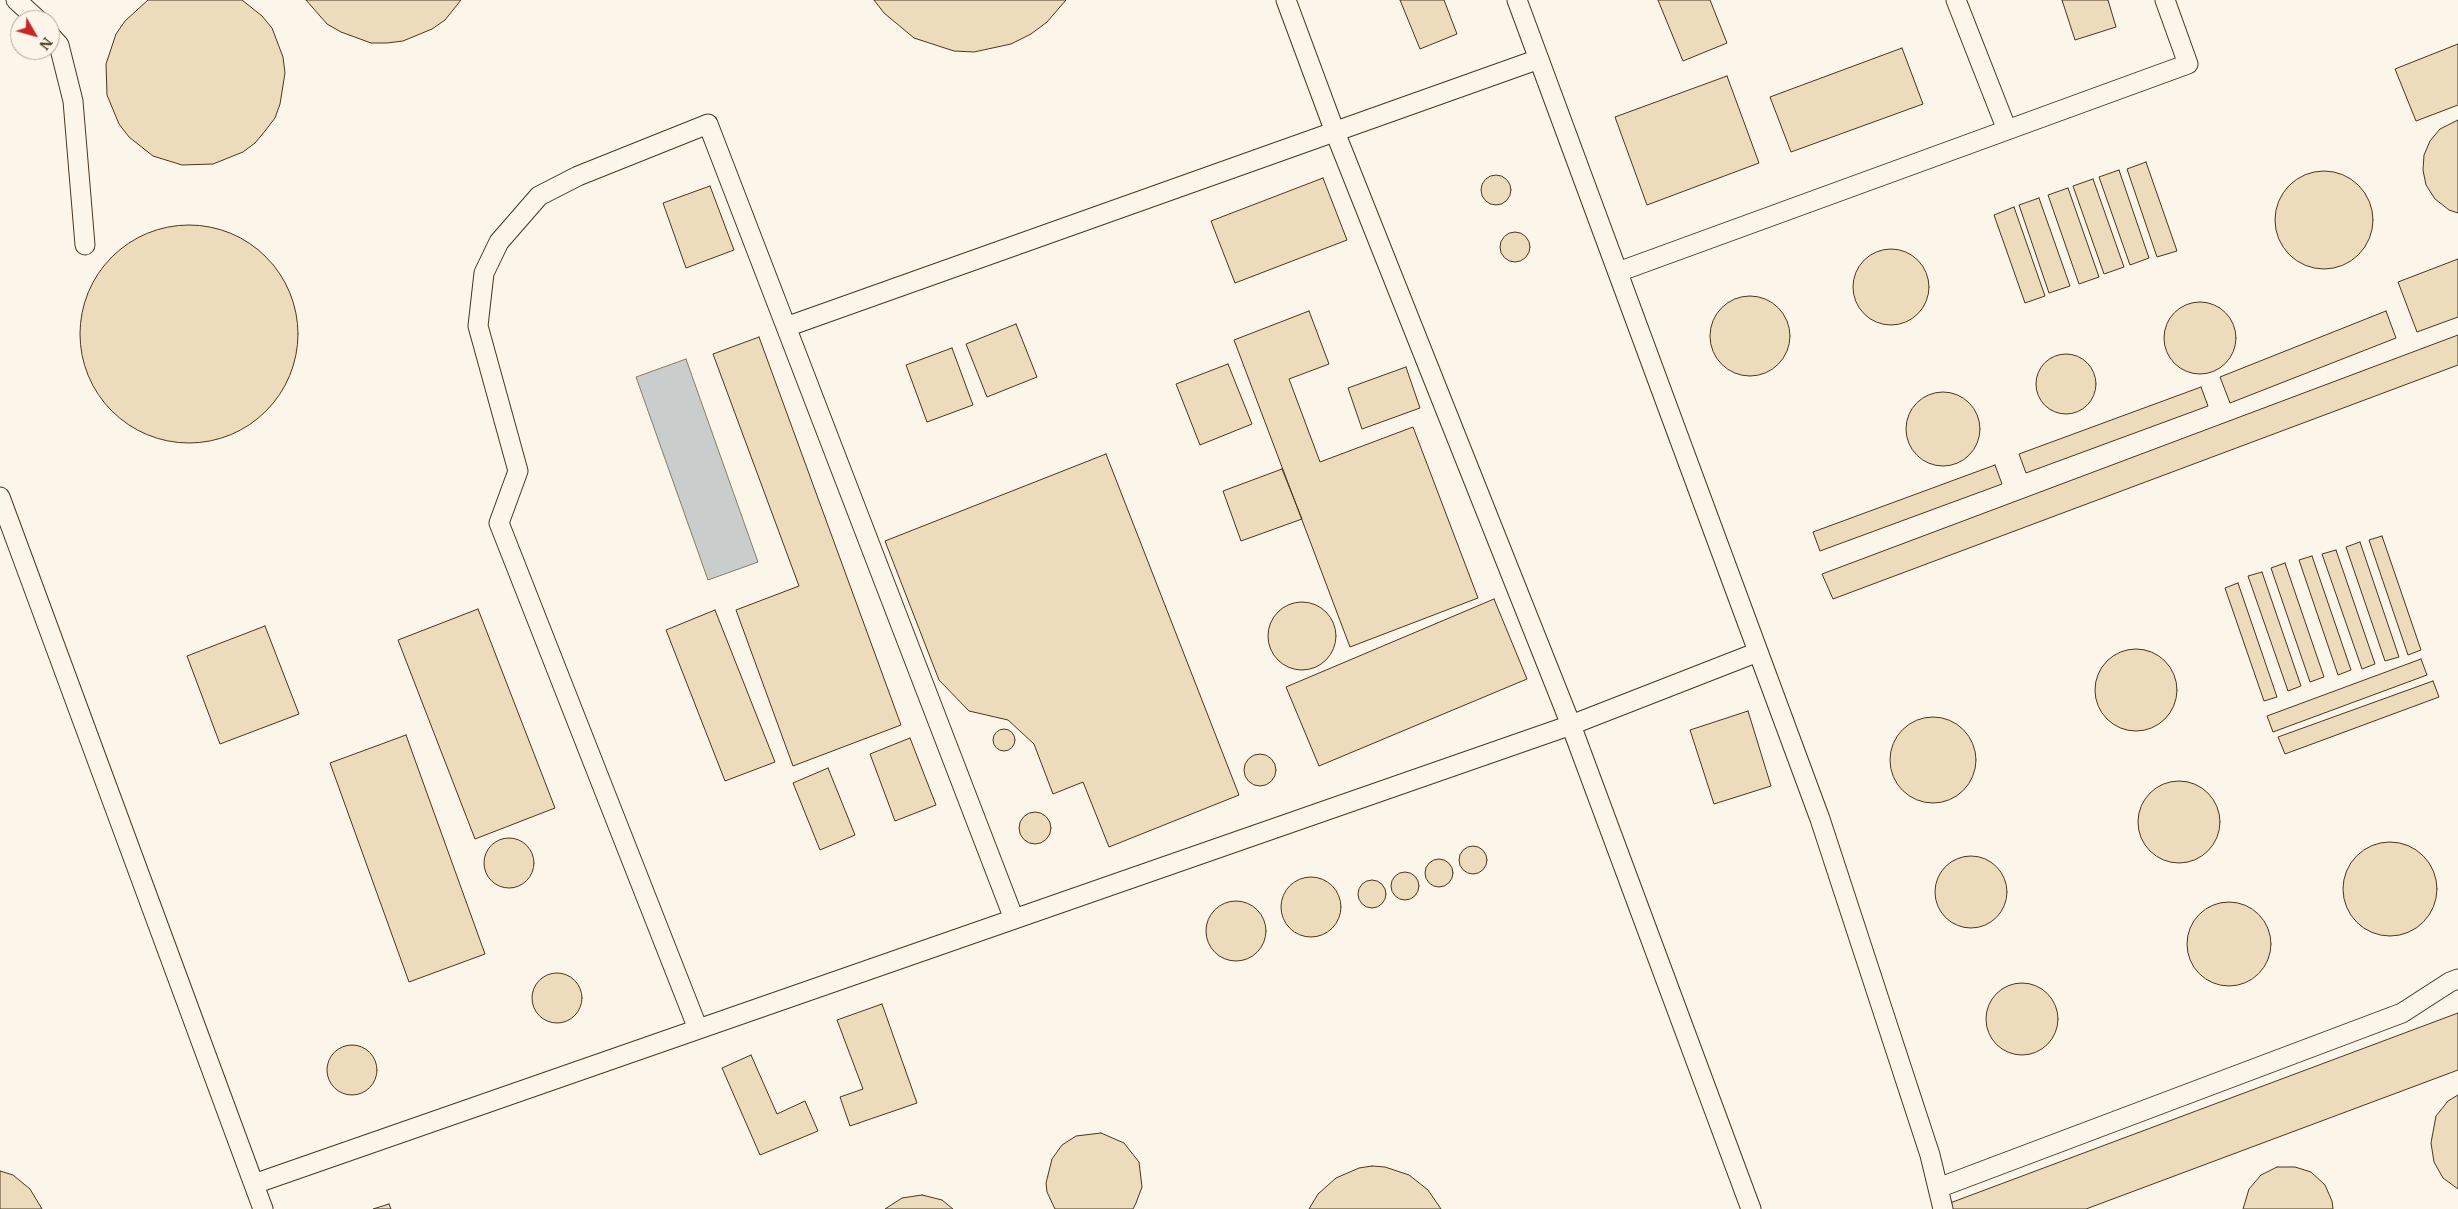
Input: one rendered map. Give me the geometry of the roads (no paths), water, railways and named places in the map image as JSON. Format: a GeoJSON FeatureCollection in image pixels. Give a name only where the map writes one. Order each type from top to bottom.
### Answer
{"type":"FeatureCollection","features":[{"type":"Feature","properties":{"kind":"lane"},"geometry":{"type":"LineString","coordinates":[[16,0],[27,10]]}},
{"type":"Feature","properties":{"kind":"lane"},"geometry":{"type":"LineString","coordinates":[[1286,0],[1335,132],[1571,725],[1751,1209]]}},
{"type":"Feature","properties":{"kind":"lane"},"geometry":{"type":"LineString","coordinates":[[1517,0],[1820,819],[1930,1155],[1943,1209]]}},
{"type":"Feature","properties":{"kind":"lane"},"geometry":{"type":"LineString","coordinates":[[1956,0],[2007,130]]}},
{"type":"Feature","properties":{"kind":"lane"},"geometry":{"type":"LineString","coordinates":[[1618,272],[2188,64],[2165,0]]}},
{"type":"Feature","properties":{"kind":"lane"},"geometry":{"type":"LineString","coordinates":[[60,52],[73,101],[85,245]]}},
{"type":"Feature","properties":{"kind":"lane"},"geometry":{"type":"LineString","coordinates":[[786,327],[1539,59]]}},
{"type":"Feature","properties":{"kind":"lane"},"geometry":{"type":"LineString","coordinates":[[698,1029],[499,523],[518,470],[478,326],[484,273],[499,242],[539,196],[578,176],[708,124],[1014,919]]}},
{"type":"Feature","properties":{"kind":"lane"},"geometry":{"type":"LineString","coordinates":[[0,497],[263,1209]]}},
{"type":"Feature","properties":{"kind":"lane"},"geometry":{"type":"LineString","coordinates":[[254,1184],[1571,725],[1758,652]]}},
{"type":"Feature","properties":{"kind":"lane"},"geometry":{"type":"LineString","coordinates":[[1938,1188],[2402,1013],[2458,979]]}}]}
